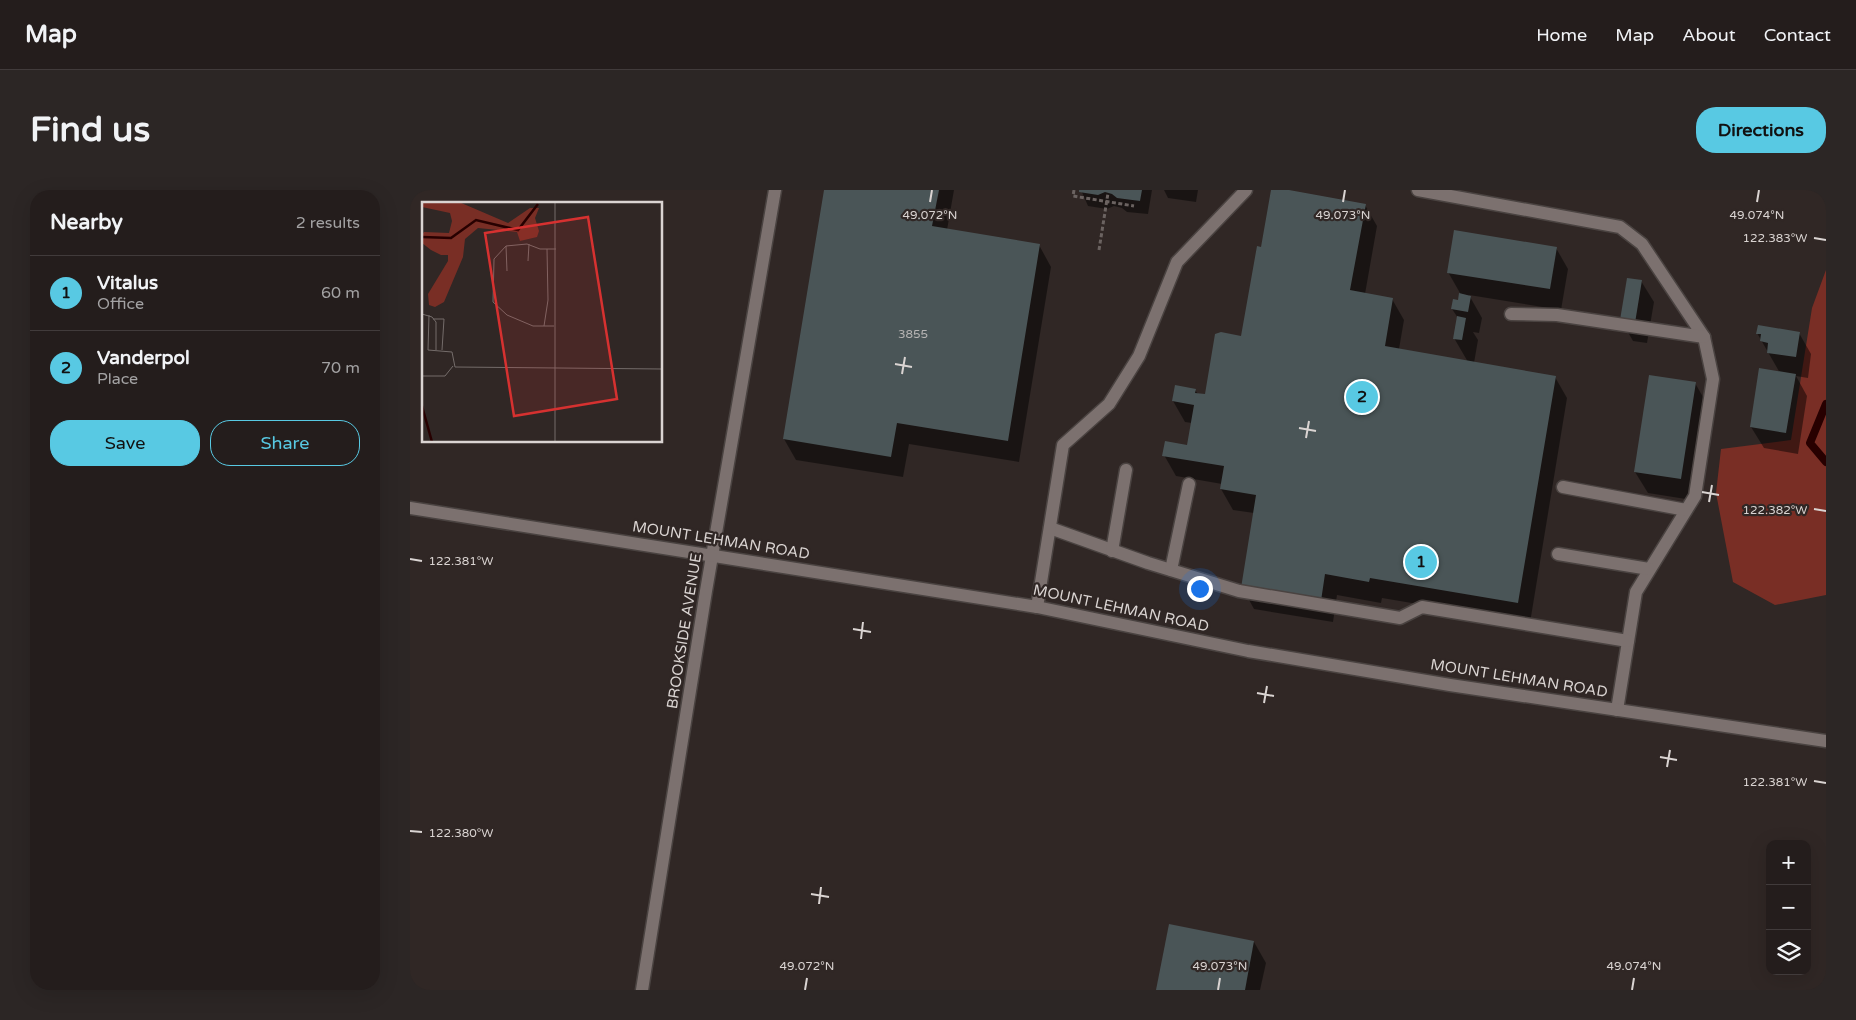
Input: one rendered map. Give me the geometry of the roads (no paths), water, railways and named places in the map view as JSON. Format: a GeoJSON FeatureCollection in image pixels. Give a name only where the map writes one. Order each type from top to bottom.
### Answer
{"type":"FeatureCollection","features":[{"type":"Feature","properties":{"kind":"main road","name":"BROOKSIDE AVENUE"},"geometry":{"type":"LineString","coordinates":[[642,990],[775,190]]}},
{"type":"Feature","properties":{"kind":"main road"},"geometry":{"type":"LineString","coordinates":[[1037,607],[1063,445],[1109,404],[1139,356],[1177,262],[1246,190]]}},
{"type":"Feature","properties":{"kind":"main road"},"geometry":{"type":"LineString","coordinates":[[1418,190],[1620,227],[1642,244],[1704,337],[1713,379],[1695,496],[1636,592],[1617,710]]}},
{"type":"Feature","properties":{"kind":"main road"},"geometry":{"type":"LineString","coordinates":[[1511,314],[1557,315],[1704,337]]}},
{"type":"Feature","properties":{"kind":"main road"},"geometry":{"type":"LineString","coordinates":[[1112,550],[1126,470]]}},
{"type":"Feature","properties":{"kind":"main road"},"geometry":{"type":"LineString","coordinates":[[1171,570],[1189,484]]}},
{"type":"Feature","properties":{"kind":"main road"},"geometry":{"type":"LineString","coordinates":[[1563,488],[1686,510]]}},
{"type":"Feature","properties":{"kind":"main road","name":"MOUNT LEHMAN ROAD"},"geometry":{"type":"LineString","coordinates":[[410,508],[1037,607],[1248,651],[1450,685],[1826,741]]}},
{"type":"Feature","properties":{"kind":"main road"},"geometry":{"type":"LineString","coordinates":[[1050,528],[1171,570],[1240,591],[1400,618],[1422,607],[1628,641]]}},
{"type":"Feature","properties":{"kind":"main road"},"geometry":{"type":"LineString","coordinates":[[1558,554],[1650,569]]}},
{"type":"Feature","properties":{"kind":"waterway"},"geometry":{"type":"LineString","coordinates":[[1826,404],[1810,443],[1826,462]]}},
{"type":"Feature","properties":{"kind":"place","name":"Vanderpol"},"geometry":{"type":"Point","coordinates":[1362,397]}},
{"type":"Feature","properties":{"kind":"place","name":"Vitalus"},"geometry":{"type":"Point","coordinates":[1421,562]}}]}
